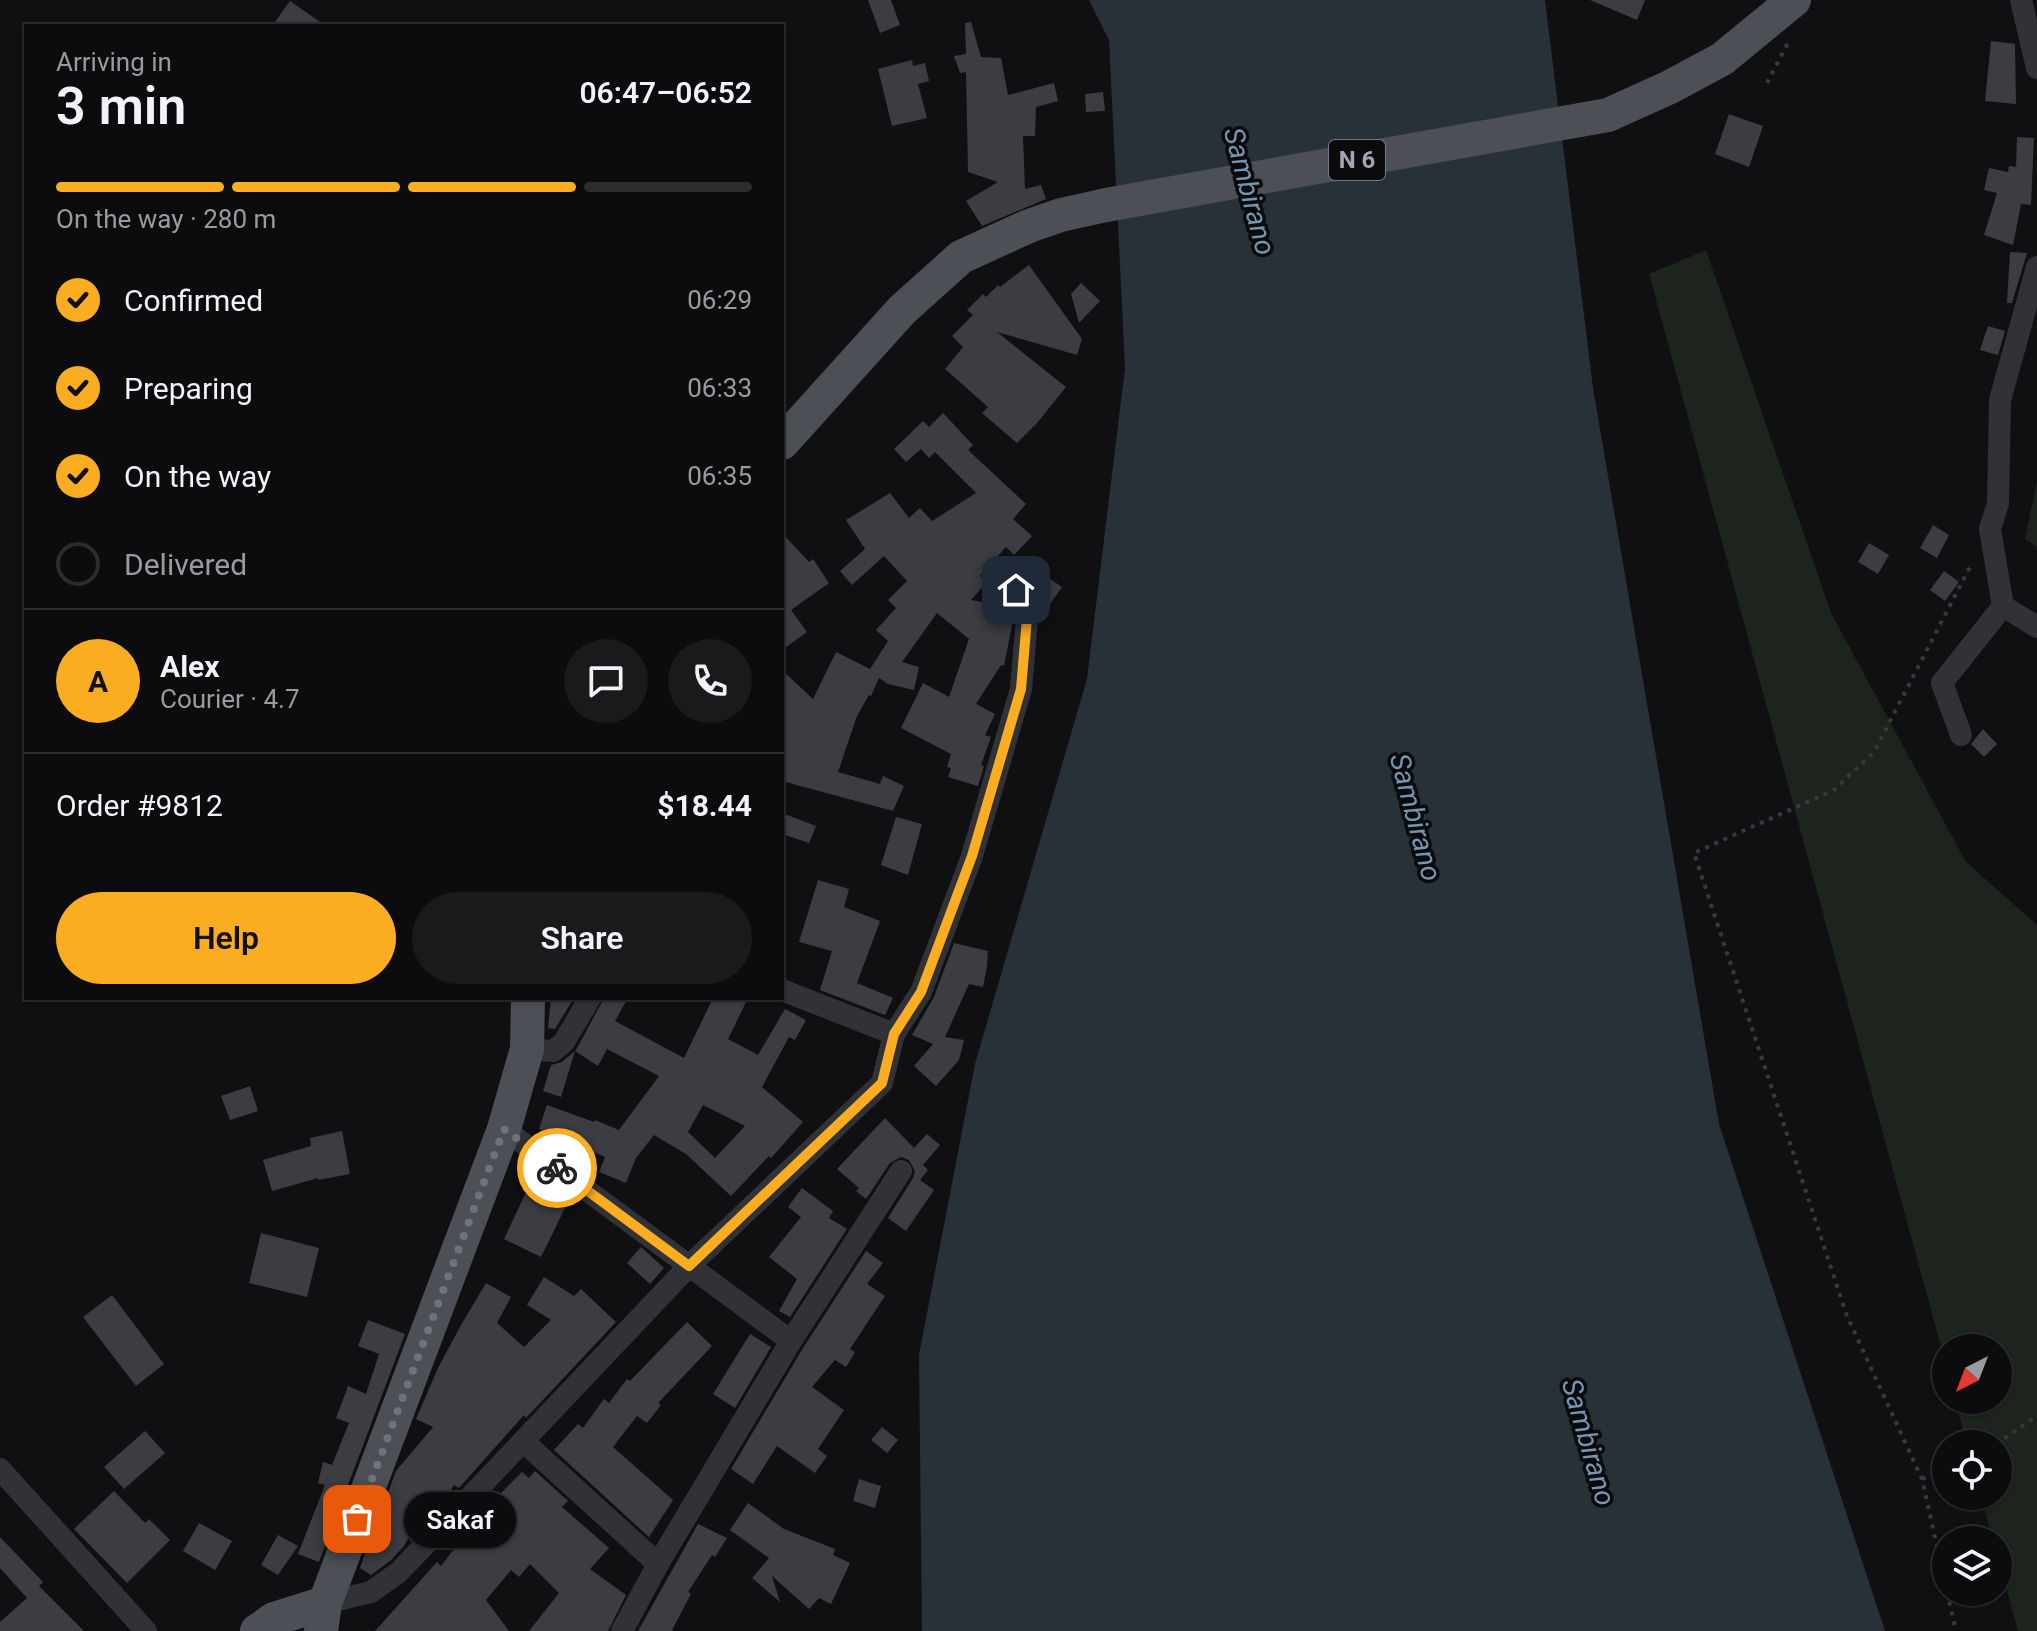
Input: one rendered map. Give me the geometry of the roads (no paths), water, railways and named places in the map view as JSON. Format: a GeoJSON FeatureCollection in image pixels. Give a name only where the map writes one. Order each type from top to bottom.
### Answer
{"type":"FeatureCollection","features":[{"type":"Feature","properties":{"kind":"main road","name":"N 6"},"geometry":{"type":"LineString","coordinates":[[784,441],[902,310],[961,257],[1029,226],[1106,205],[1608,115],[1722,59],[1794,0]]}},
{"type":"Feature","properties":{"kind":"main road"},"geometry":{"type":"LineString","coordinates":[[257,1631],[274,1619],[323,1617],[504,1129],[527,1049],[528,1000]]}},
{"type":"Feature","properties":{"kind":"street"},"geometry":{"type":"LineString","coordinates":[[2021,0],[2037,68]]}},
{"type":"Feature","properties":{"kind":"street"},"geometry":{"type":"LineString","coordinates":[[1961,735],[1942,683],[2003,606],[1990,529],[1998,503],[2000,400],[2037,267]]}},
{"type":"Feature","properties":{"kind":"street"},"geometry":{"type":"LineString","coordinates":[[323,1617],[371,1592],[399,1572],[689,1266],[882,1083],[894,1034],[921,992],[972,856],[1021,689],[1027,618],[1016,590]]}},
{"type":"Feature","properties":{"kind":"street"},"geometry":{"type":"LineString","coordinates":[[2003,606],[2037,627]]}},
{"type":"Feature","properties":{"kind":"street"},"geometry":{"type":"LineString","coordinates":[[784,991],[894,1034]]}},
{"type":"Feature","properties":{"kind":"street"},"geometry":{"type":"LineString","coordinates":[[527,1049],[553,1051],[571,1031],[589,1000]]}},
{"type":"Feature","properties":{"kind":"street"},"geometry":{"type":"LineString","coordinates":[[504,1129],[791,1341]]}},
{"type":"Feature","properties":{"kind":"street"},"geometry":{"type":"LineString","coordinates":[[622,1631],[658,1564],[791,1341],[901,1171]]}},
{"type":"Feature","properties":{"kind":"street"},"geometry":{"type":"LineString","coordinates":[[524,1442],[658,1564]]}},
{"type":"Feature","properties":{"kind":"street"},"geometry":{"type":"LineString","coordinates":[[0,1469],[146,1631]]}},
{"type":"Feature","properties":{"kind":"water","name":"Sambirano"},"geometry":{"type":"Polygon","coordinates":[[[1089,0],[1545,0],[1593,388],[1719,1124],[1885,1631],[922,1631],[919,1355],[975,1064],[1087,679],[1125,368],[1109,40],[1089,0]]]}},
{"type":"Feature","properties":{"kind":"place","name":"Sakaf"},"geometry":{"type":"Point","coordinates":[357,1519]}}]}
